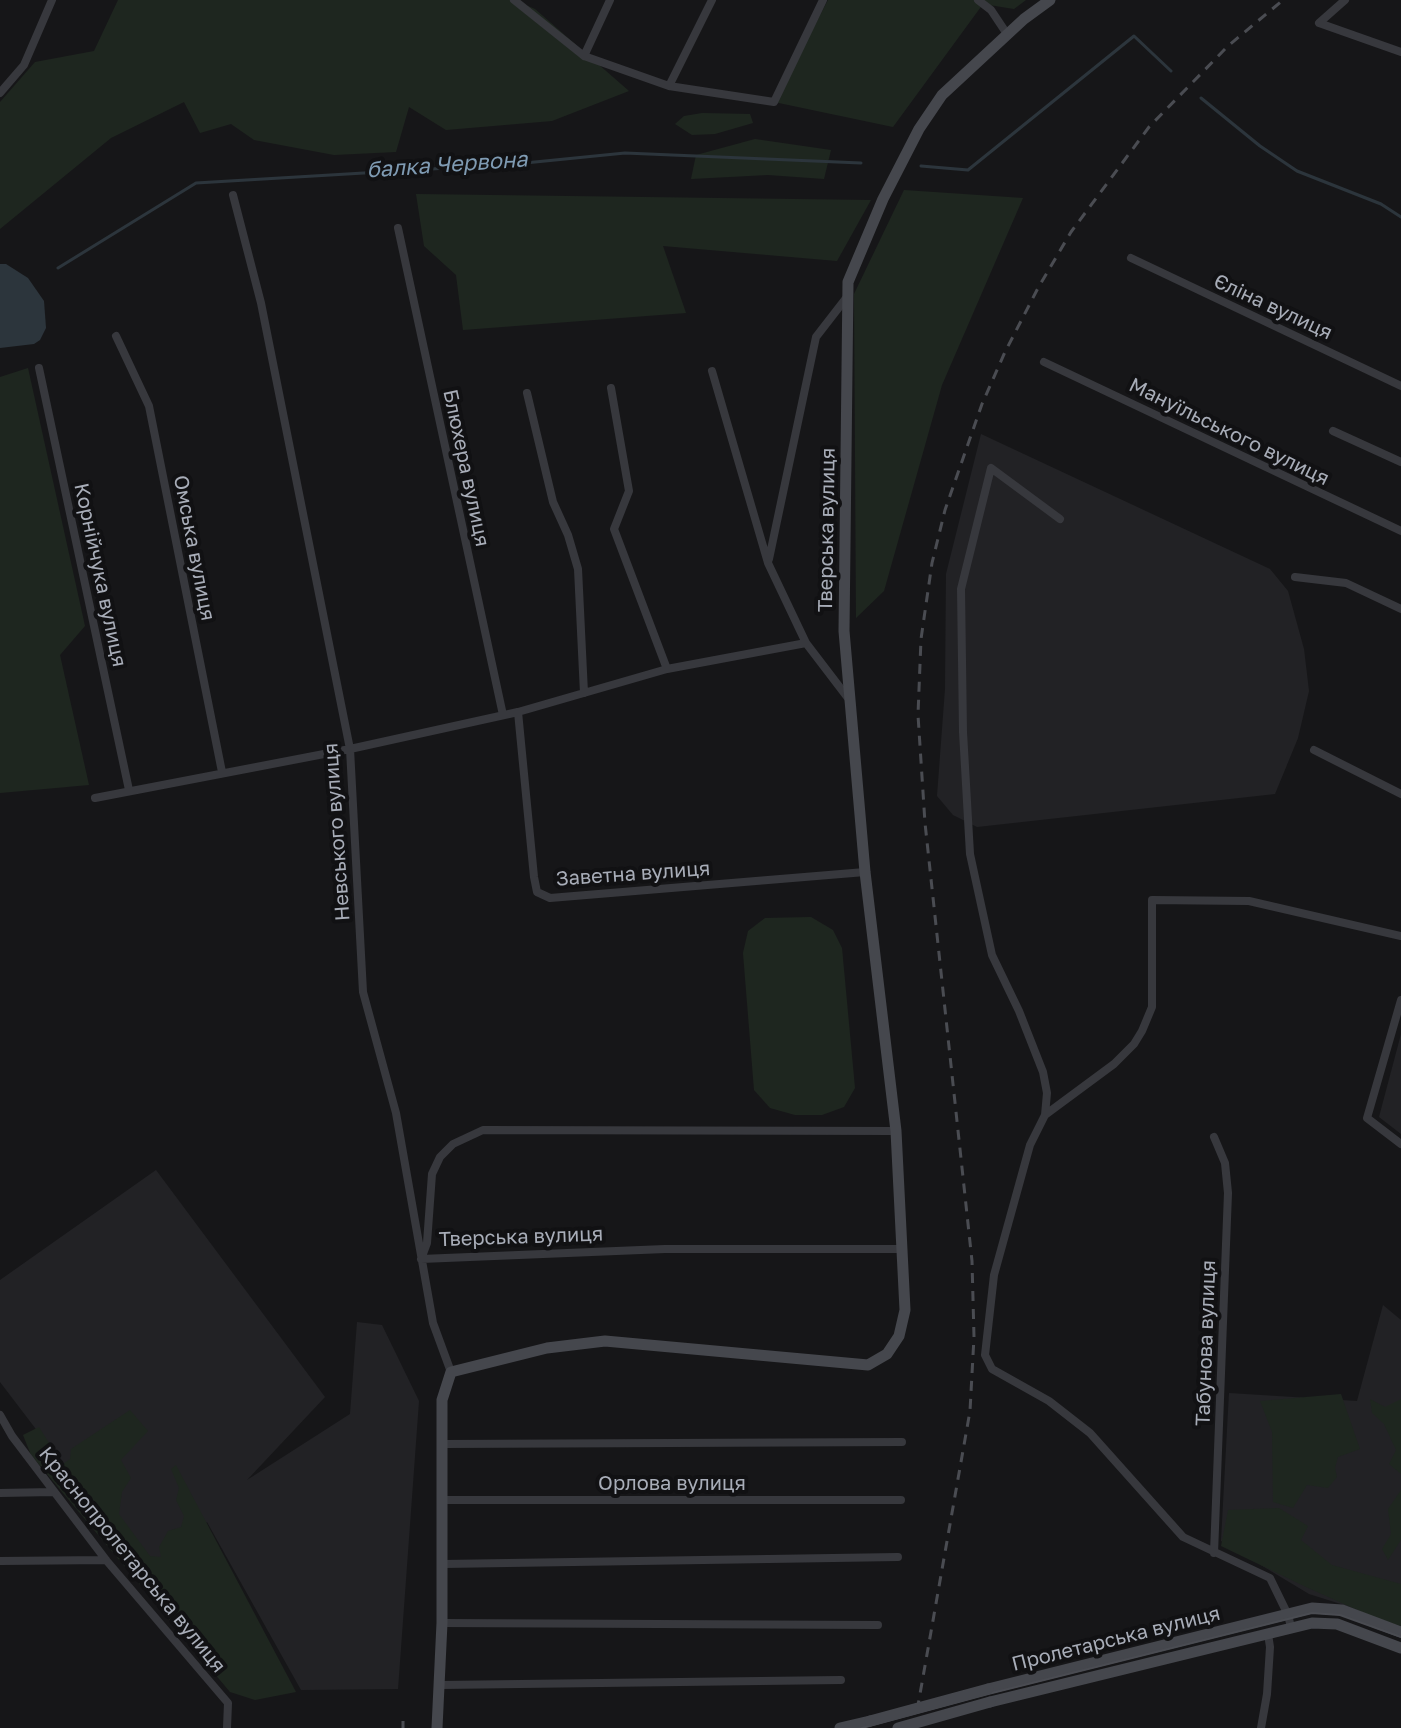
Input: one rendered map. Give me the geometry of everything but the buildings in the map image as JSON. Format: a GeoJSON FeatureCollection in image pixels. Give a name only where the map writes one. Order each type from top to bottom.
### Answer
{"type":"FeatureCollection","features":[{"type":"Feature","properties":{"kind":"main road","name":"Тверська вулиця"},"geometry":{"type":"LineString","coordinates":[[451,1372],[547,1348],[605,1341],[868,1365],[887,1354],[899,1336],[905,1310],[896,1131],[865,872],[844,631],[848,282],[883,199],[919,129],[942,95],[1007,34],[1050,0]]}},
{"type":"Feature","properties":{"kind":"main road"},"geometry":{"type":"LineString","coordinates":[[437,1728],[443,1564],[442,1400],[451,1372]]}},
{"type":"Feature","properties":{"kind":"main road","name":"Пролетарська вулиця"},"geometry":{"type":"LineString","coordinates":[[898,1728],[990,1702],[1268,1634],[1312,1608],[1342,1610],[1401,1632]]}},
{"type":"Feature","properties":{"kind":"main road","name":"Пролетарська вулиця"},"geometry":{"type":"LineString","coordinates":[[840,1728],[988,1689],[1289,1621],[1337,1624],[1401,1648]]}},
{"type":"Feature","properties":{"kind":"street"},"geometry":{"type":"LineString","coordinates":[[0,93],[24,65],[52,0]]}},
{"type":"Feature","properties":{"kind":"street"},"geometry":{"type":"LineString","coordinates":[[514,0],[584,56],[669,86],[774,102],[823,0]]}},
{"type":"Feature","properties":{"kind":"street"},"geometry":{"type":"LineString","coordinates":[[584,56],[610,0]]}},
{"type":"Feature","properties":{"kind":"street"},"geometry":{"type":"LineString","coordinates":[[669,86],[712,0]]}},
{"type":"Feature","properties":{"kind":"street"},"geometry":{"type":"LineString","coordinates":[[978,0],[991,10],[1007,34]]}},
{"type":"Feature","properties":{"kind":"street"},"geometry":{"type":"LineString","coordinates":[[1345,0],[1319,23],[1401,52]]}},
{"type":"Feature","properties":{"kind":"street","name":"Невського вулиця"},"geometry":{"type":"LineString","coordinates":[[233,195],[261,303],[350,749],[363,992],[396,1113],[433,1323],[451,1372]]}},
{"type":"Feature","properties":{"kind":"street","name":"Блюхера вулиця"},"geometry":{"type":"LineString","coordinates":[[398,228],[503,715]]}},
{"type":"Feature","properties":{"kind":"street","name":"Єліна вулиця"},"geometry":{"type":"LineString","coordinates":[[1131,258],[1401,386]]}},
{"type":"Feature","properties":{"kind":"street"},"geometry":{"type":"LineString","coordinates":[[768,563],[816,337],[848,296]]}},
{"type":"Feature","properties":{"kind":"street","name":"Омська вулиця"},"geometry":{"type":"LineString","coordinates":[[116,336],[149,406],[222,772]]}},
{"type":"Feature","properties":{"kind":"street","name":"Мануїльського вулиця"},"geometry":{"type":"LineString","coordinates":[[1044,362],[1401,531]]}},
{"type":"Feature","properties":{"kind":"street","name":"Корнійчука вулиця"},"geometry":{"type":"LineString","coordinates":[[39,368],[129,790]]}},
{"type":"Feature","properties":{"kind":"street"},"geometry":{"type":"LineString","coordinates":[[712,371],[768,563],[806,643],[848,698]]}},
{"type":"Feature","properties":{"kind":"street"},"geometry":{"type":"LineString","coordinates":[[611,388],[629,491],[614,529],[667,669]]}},
{"type":"Feature","properties":{"kind":"street"},"geometry":{"type":"LineString","coordinates":[[527,393],[553,502],[568,535],[578,569],[584,693]]}},
{"type":"Feature","properties":{"kind":"street"},"geometry":{"type":"LineString","coordinates":[[1333,431],[1401,462]]}},
{"type":"Feature","properties":{"kind":"street"},"geometry":{"type":"LineString","coordinates":[[1060,519],[991,468],[961,589],[963,732],[970,854],[992,955],[1019,1011],[1043,1072],[1047,1093],[1045,1115],[1030,1145],[994,1275],[985,1355],[992,1369],[1049,1401],[1090,1433],[1183,1537],[1270,1578],[1289,1621]]}},
{"type":"Feature","properties":{"kind":"street"},"geometry":{"type":"LineString","coordinates":[[1295,577],[1346,583],[1401,609]]}},
{"type":"Feature","properties":{"kind":"street"},"geometry":{"type":"LineString","coordinates":[[95,798],[350,749],[518,712],[667,669],[806,643]]}},
{"type":"Feature","properties":{"kind":"street","name":"Заветна вулиця"},"geometry":{"type":"LineString","coordinates":[[518,712],[534,877],[537,892],[550,898],[865,872]]}},
{"type":"Feature","properties":{"kind":"street"},"geometry":{"type":"LineString","coordinates":[[1314,750],[1401,794]]}},
{"type":"Feature","properties":{"kind":"street"},"geometry":{"type":"LineString","coordinates":[[1045,1115],[1114,1064],[1142,1031],[1152,1007],[1152,900],[1249,901],[1401,936]]}},
{"type":"Feature","properties":{"kind":"street"},"geometry":{"type":"LineString","coordinates":[[1401,1000],[1367,1118],[1401,1144]]}},
{"type":"Feature","properties":{"kind":"street","name":"Тверська вулиця"},"geometry":{"type":"LineString","coordinates":[[896,1131],[483,1130],[453,1144],[440,1157],[432,1174],[427,1243],[421,1259],[665,1249],[903,1249]]}},
{"type":"Feature","properties":{"kind":"street","name":"Табунова вулиця"},"geometry":{"type":"LineString","coordinates":[[1214,1137],[1225,1163],[1228,1193],[1214,1553]]}},
{"type":"Feature","properties":{"kind":"street","name":"Краснопролетарська вулиця"},"geometry":{"type":"LineString","coordinates":[[0,1415],[12,1436],[106,1560],[228,1703],[227,1728]]}},
{"type":"Feature","properties":{"kind":"street"},"geometry":{"type":"LineString","coordinates":[[0,1436],[12,1436]]}},
{"type":"Feature","properties":{"kind":"street","name":"Орлова вулиця"},"geometry":{"type":"LineString","coordinates":[[443,1444],[902,1442]]}},
{"type":"Feature","properties":{"kind":"street"},"geometry":{"type":"LineString","coordinates":[[0,1493],[53,1492]]}},
{"type":"Feature","properties":{"kind":"street","name":"Орлова вулиця"},"geometry":{"type":"LineString","coordinates":[[442,1500],[901,1500]]}},
{"type":"Feature","properties":{"kind":"street"},"geometry":{"type":"LineString","coordinates":[[443,1564],[898,1557]]}},
{"type":"Feature","properties":{"kind":"street"},"geometry":{"type":"LineString","coordinates":[[0,1561],[106,1560]]}},
{"type":"Feature","properties":{"kind":"street"},"geometry":{"type":"LineString","coordinates":[[442,1623],[878,1625]]}},
{"type":"Feature","properties":{"kind":"street"},"geometry":{"type":"LineString","coordinates":[[1261,1728],[1270,1647],[1268,1634]]}},
{"type":"Feature","properties":{"kind":"street"},"geometry":{"type":"LineString","coordinates":[[440,1685],[841,1680]]}},
{"type":"Feature","properties":{"kind":"shaded area"},"geometry":{"type":"Polygon","coordinates":[[[118,0],[514,0],[535,9],[629,91],[552,121],[446,130],[409,107],[396,152],[334,155],[254,140],[231,124],[200,133],[184,102],[111,138],[0,229],[0,102],[35,62],[94,51],[118,0]]]}},
{"type":"Feature","properties":{"kind":"shaded area"},"geometry":{"type":"Polygon","coordinates":[[[828,0],[1026,0],[1014,9],[983,4],[893,127],[774,102],[828,0]]]}},
{"type":"Feature","properties":{"kind":"shaded area"},"geometry":{"type":"Polygon","coordinates":[[[702,113],[750,114],[753,123],[715,134],[692,135],[675,124],[684,116],[702,113]]]}},
{"type":"Feature","properties":{"kind":"shaded area"},"geometry":{"type":"Polygon","coordinates":[[[755,139],[831,150],[824,179],[768,175],[691,179],[696,155],[755,139]]]}},
{"type":"Feature","properties":{"kind":"shaded area"},"geometry":{"type":"Polygon","coordinates":[[[904,190],[1023,198],[942,385],[884,591],[856,618],[854,294],[904,190]]]}},
{"type":"Feature","properties":{"kind":"shaded area"},"geometry":{"type":"Polygon","coordinates":[[[416,194],[871,200],[837,261],[663,246],[686,313],[463,330],[456,275],[424,246],[416,194]]]}},
{"type":"Feature","properties":{"kind":"shaded area"},"geometry":{"type":"Polygon","coordinates":[[[0,264],[6,264],[28,278],[44,301],[46,328],[34,344],[0,348],[0,264]]]}},
{"type":"Feature","properties":{"kind":"shaded area"},"geometry":{"type":"Polygon","coordinates":[[[28,368],[85,626],[60,655],[89,785],[0,793],[0,377],[28,368]]]}},
{"type":"Feature","properties":{"kind":"shaded area"},"geometry":{"type":"Polygon","coordinates":[[[981,434],[1270,569],[1288,591],[1304,649],[1309,691],[1298,738],[1275,794],[977,827],[953,815],[937,796],[945,689],[946,574],[981,434]]]}},
{"type":"Feature","properties":{"kind":"shaded area"},"geometry":{"type":"Polygon","coordinates":[[[811,917],[833,930],[842,948],[855,1088],[844,1107],[822,1115],[795,1115],[770,1108],[754,1090],[743,953],[748,931],[765,918],[811,917]]]}},
{"type":"Feature","properties":{"kind":"shaded area"},"geometry":{"type":"Polygon","coordinates":[[[1401,1034],[1401,1134],[1379,1117],[1401,1034]]]}},
{"type":"Feature","properties":{"kind":"shaded area"},"geometry":{"type":"Polygon","coordinates":[[[156,1170],[325,1397],[247,1480],[350,1414],[357,1322],[382,1325],[419,1401],[398,1689],[301,1690],[207,1522],[151,1580],[0,1382],[0,1280],[156,1170]]]}},
{"type":"Feature","properties":{"kind":"shaded area"},"geometry":{"type":"Polygon","coordinates":[[[1383,1305],[1401,1320],[1401,1623],[1309,1594],[1221,1541],[1229,1393],[1357,1401],[1383,1305]]]}},
{"type":"Feature","properties":{"kind":"shaded area"},"geometry":{"type":"Polygon","coordinates":[[[1341,1394],[1360,1449],[1338,1457],[1335,1468],[1337,1477],[1328,1488],[1307,1485],[1293,1508],[1273,1502],[1272,1432],[1260,1401],[1341,1394]]]}},
{"type":"Feature","properties":{"kind":"shaded area"},"geometry":{"type":"Polygon","coordinates":[[[1370,1399],[1385,1407],[1401,1399],[1401,1474],[1389,1464],[1396,1450],[1384,1424],[1372,1413],[1370,1399]]]}},
{"type":"Feature","properties":{"kind":"shaded area"},"geometry":{"type":"Polygon","coordinates":[[[130,1410],[148,1431],[121,1460],[131,1478],[122,1492],[119,1514],[150,1556],[161,1557],[159,1547],[168,1531],[181,1527],[184,1516],[176,1500],[179,1488],[171,1469],[176,1465],[296,1692],[255,1700],[230,1692],[31,1455],[23,1435],[39,1427],[51,1446],[53,1471],[70,1459],[71,1449],[130,1410]]]}},
{"type":"Feature","properties":{"kind":"shaded area"},"geometry":{"type":"Polygon","coordinates":[[[1401,1490],[1401,1540],[1388,1560],[1382,1549],[1391,1534],[1388,1509],[1401,1490]]]}},
{"type":"Feature","properties":{"kind":"shaded area"},"geometry":{"type":"Polygon","coordinates":[[[1279,1508],[1308,1526],[1301,1540],[1332,1565],[1401,1584],[1401,1626],[1373,1617],[1221,1546],[1228,1510],[1279,1508]]]}},
{"type":"Feature","properties":{"kind":"waterway","name":"балка Червона"},"geometry":{"type":"LineString","coordinates":[[921,166],[968,170],[1134,36],[1171,71]]}},
{"type":"Feature","properties":{"kind":"waterway","name":"балка Червона"},"geometry":{"type":"LineString","coordinates":[[1201,98],[1260,146],[1297,171],[1381,204],[1401,217]]}},
{"type":"Feature","properties":{"kind":"waterway","name":"балка Червона"},"geometry":{"type":"LineString","coordinates":[[58,268],[196,183],[515,164],[625,153],[861,163]]}},
{"type":"Feature","properties":{"kind":"tram line"},"geometry":{"type":"LineString","coordinates":[[862,1728],[1312,1613],[1340,1615],[1401,1637]]}},
{"type":"Feature","properties":{"kind":"railway"},"geometry":{"type":"LineString","coordinates":[[914,1728],[970,1411],[974,1337],[972,1261],[925,823],[918,715],[921,639],[932,563],[945,510],[982,404],[1038,288],[1071,232],[1149,127],[1228,46],[1283,0]]}},
{"type":"Feature","properties":{"kind":"railway"},"geometry":{"type":"LineString","coordinates":[[403,1721],[403,1728]]}}]}
